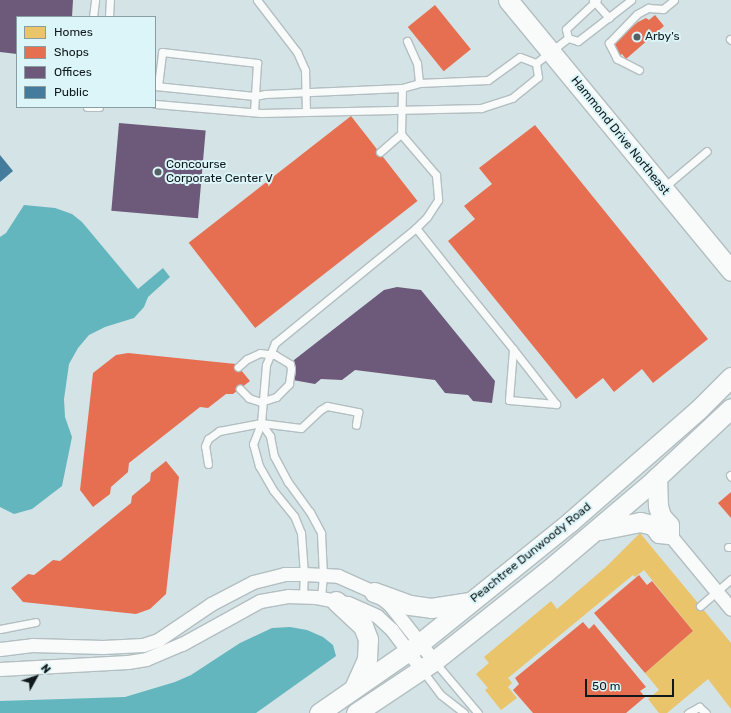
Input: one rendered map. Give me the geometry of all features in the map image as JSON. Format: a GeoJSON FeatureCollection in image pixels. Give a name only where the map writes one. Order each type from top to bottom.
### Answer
{"type":"FeatureCollection","features":[{"type":"Feature","properties":{"kind":"main road","name":"Hammond Drive Northeast"},"geometry":{"type":"LineString","coordinates":[[508,0],[544,57],[663,188],[731,271]]}},
{"type":"Feature","properties":{"kind":"main road","name":"Peachtree Dunwoody Road"},"geometry":{"type":"LineString","coordinates":[[319,713],[414,647],[570,522],[698,410],[731,378]]}},
{"type":"Feature","properties":{"kind":"main road","name":"Peachtree Dunwoody Road"},"geometry":{"type":"LineString","coordinates":[[356,713],[428,666],[595,531],[657,477],[731,408]]}},
{"type":"Feature","properties":{"kind":"main road"},"geometry":{"type":"LineString","coordinates":[[595,531],[622,524],[640,522],[653,525],[659,533],[669,534],[669,525],[662,516],[658,506],[657,477]]}},
{"type":"Feature","properties":{"kind":"main road"},"geometry":{"type":"LineString","coordinates":[[374,592],[410,605],[431,608],[472,600]]}},
{"type":"Feature","properties":{"kind":"main road"},"geometry":{"type":"LineString","coordinates":[[329,599],[364,626],[368,639],[368,659],[353,689]]}},
{"type":"Feature","properties":{"kind":"street"},"geometry":{"type":"LineString","coordinates":[[669,534],[731,609]]}},
{"type":"Feature","properties":{"kind":"street"},"geometry":{"type":"LineString","coordinates":[[0,649],[32,645],[103,648],[143,645],[158,640],[211,604],[253,582],[284,574],[304,574],[338,576],[374,592],[390,605],[414,647],[428,666]]}},
{"type":"Feature","properties":{"kind":"street"},"geometry":{"type":"LineString","coordinates":[[0,669],[128,662],[146,659],[182,644],[260,601],[303,597],[329,599],[356,606],[377,616],[414,647]]}},
{"type":"Feature","properties":{"kind":"lane"},"geometry":{"type":"LineString","coordinates":[[93,16],[95,0]]}},
{"type":"Feature","properties":{"kind":"lane"},"geometry":{"type":"LineString","coordinates":[[108,16],[110,0]]}},
{"type":"Feature","properties":{"kind":"lane"},"geometry":{"type":"LineString","coordinates":[[257,0],[296,52],[305,70],[306,112]]}},
{"type":"Feature","properties":{"kind":"lane"},"geometry":{"type":"LineString","coordinates":[[568,38],[578,41],[632,0]]}},
{"type":"Feature","properties":{"kind":"lane"},"geometry":{"type":"LineString","coordinates":[[639,70],[617,59],[609,43],[637,14],[648,8],[663,9],[674,0]]}},
{"type":"Feature","properties":{"kind":"lane"},"geometry":{"type":"LineString","coordinates":[[568,38],[566,28],[595,1],[609,18]]}},
{"type":"Feature","properties":{"kind":"lane"},"geometry":{"type":"LineString","coordinates":[[156,104],[254,112],[481,108],[512,98],[538,78],[544,57],[568,38]]}},
{"type":"Feature","properties":{"kind":"lane"},"geometry":{"type":"LineString","coordinates":[[407,41],[417,63],[419,83]]}},
{"type":"Feature","properties":{"kind":"lane"},"geometry":{"type":"LineString","coordinates":[[254,112],[255,96],[257,63],[162,52],[156,86],[255,96],[306,92],[402,88],[419,83],[488,80],[520,57],[544,57]]}},
{"type":"Feature","properties":{"kind":"lane"},"geometry":{"type":"LineString","coordinates":[[303,597],[304,574],[299,527],[294,516],[273,490],[259,466],[253,444],[261,423],[261,402],[270,354],[275,343],[416,228],[427,217],[438,200],[436,175],[401,134],[402,88]]}},
{"type":"Feature","properties":{"kind":"lane"},"geometry":{"type":"LineString","coordinates":[[380,152],[401,134]]}},
{"type":"Feature","properties":{"kind":"lane"},"geometry":{"type":"LineString","coordinates":[[663,188],[707,152]]}},
{"type":"Feature","properties":{"kind":"lane"},"geometry":{"type":"LineString","coordinates":[[416,228],[513,349],[556,404],[509,400],[513,349]]}},
{"type":"Feature","properties":{"kind":"lane"},"geometry":{"type":"LineString","coordinates":[[238,367],[253,356],[270,354],[275,355],[290,364],[290,377],[285,390],[276,397],[261,402],[249,398],[240,389]]}},
{"type":"Feature","properties":{"kind":"lane"},"geometry":{"type":"LineString","coordinates":[[208,464],[204,446],[208,439],[219,431],[261,423],[301,428],[320,410],[327,406],[358,412],[356,426]]}},
{"type":"Feature","properties":{"kind":"lane"},"geometry":{"type":"LineString","coordinates":[[261,423],[270,436],[274,456],[288,482],[310,512],[321,533],[323,575],[329,599]]}},
{"type":"Feature","properties":{"kind":"lane"},"geometry":{"type":"LineString","coordinates":[[700,606],[731,579]]}},
{"type":"Feature","properties":{"kind":"lane"},"geometry":{"type":"LineString","coordinates":[[0,629],[35,622]]}},
{"type":"Feature","properties":{"kind":"lane"},"geometry":{"type":"LineString","coordinates":[[428,666],[441,695],[464,713]]}},
{"type":"Feature","properties":{"kind":"lane"},"geometry":{"type":"LineString","coordinates":[[428,666],[478,713]]}},
{"type":"Feature","properties":{"kind":"lane"},"geometry":{"type":"LineString","coordinates":[[688,713],[699,707],[706,713]]}},
{"type":"Feature","properties":{"kind":"water"},"geometry":{"type":"Polygon","coordinates":[[[24,205],[55,208],[72,214],[82,222],[138,289],[163,268],[170,277],[148,297],[144,307],[134,318],[105,327],[89,335],[78,348],[69,364],[64,399],[65,417],[72,437],[62,486],[32,509],[14,514],[0,507],[0,237],[6,233],[24,205]]]}},
{"type":"Feature","properties":{"kind":"water"},"geometry":{"type":"Polygon","coordinates":[[[290,627],[307,630],[323,637],[333,645],[336,656],[256,713],[0,713],[0,701],[125,697],[175,682],[191,675],[240,643],[272,628],[290,627]]]}},
{"type":"Feature","properties":{"kind":"building: Homes"},"geometry":{"type":"Polygon","coordinates":[[[640,533],[731,643],[731,709],[708,679],[667,713],[659,713],[648,699],[659,690],[645,673],[693,631],[644,570],[635,577],[633,575],[508,678],[512,683],[508,687],[517,698],[501,710],[485,690],[488,688],[476,674],[489,663],[484,657],[551,601],[557,609],[607,566],[640,533]]]}},
{"type":"Feature","properties":{"kind":"building: Shops"},"geometry":{"type":"Polygon","coordinates":[[[435,5],[471,49],[444,71],[408,27],[435,5]]]}},
{"type":"Feature","properties":{"kind":"building: Shops","name":"Arby's"},"geometry":{"type":"Polygon","coordinates":[[[655,15],[664,26],[626,59],[622,54],[619,56],[614,44],[624,33],[638,22],[646,18],[649,20],[655,15]]]}},
{"type":"Feature","properties":{"kind":"building: Shops"},"geometry":{"type":"Polygon","coordinates":[[[351,116],[417,201],[255,328],[189,243],[351,116]]]}},
{"type":"Feature","properties":{"kind":"building: Shops"},"geometry":{"type":"Polygon","coordinates":[[[535,125],[708,339],[653,383],[642,369],[614,392],[603,378],[576,399],[448,241],[475,219],[464,206],[492,184],[479,168],[535,125]]]}},
{"type":"Feature","properties":{"kind":"building: Shops"},"geometry":{"type":"Polygon","coordinates":[[[128,353],[236,364],[250,381],[233,394],[226,394],[208,408],[200,407],[129,463],[128,472],[111,487],[110,494],[93,507],[80,490],[93,373],[116,355],[128,353]]]}},
{"type":"Feature","properties":{"kind":"building: Shops"},"geometry":{"type":"Polygon","coordinates":[[[166,461],[179,477],[166,594],[150,609],[136,614],[23,602],[11,588],[28,574],[34,575],[53,560],[60,561],[131,503],[132,496],[150,481],[151,473],[166,461]]]}},
{"type":"Feature","properties":{"kind":"building: Shops"},"geometry":{"type":"Polygon","coordinates":[[[731,492],[731,518],[718,503],[731,492]]]}},
{"type":"Feature","properties":{"kind":"building: Shops"},"geometry":{"type":"Polygon","coordinates":[[[639,575],[647,585],[652,581],[693,631],[645,673],[594,613],[639,575]]]}},
{"type":"Feature","properties":{"kind":"building: Shops"},"geometry":{"type":"Polygon","coordinates":[[[583,622],[589,629],[594,624],[646,687],[640,691],[645,697],[626,713],[533,713],[513,690],[519,684],[515,678],[583,622]]]}},
{"type":"Feature","properties":{"kind":"building: Offices"},"geometry":{"type":"Polygon","coordinates":[[[0,0],[73,0],[72,16],[16,16],[16,54],[0,52],[0,0]]]}},
{"type":"Feature","properties":{"kind":"building: Offices","name":"Concourse Corporate Center V"},"geometry":{"type":"Polygon","coordinates":[[[119,123],[206,131],[198,218],[111,211],[119,123]]]}},
{"type":"Feature","properties":{"kind":"building: Offices"},"geometry":{"type":"Polygon","coordinates":[[[397,287],[421,290],[495,381],[492,403],[473,401],[468,395],[445,393],[435,380],[355,370],[342,380],[321,379],[315,384],[293,380],[294,360],[384,290],[397,287]]]}},
{"type":"Feature","properties":{"kind":"building: Public"},"geometry":{"type":"Polygon","coordinates":[[[0,155],[13,171],[0,182],[0,155]]]}},
{"type":"Feature","properties":{"kind":"place","name":"Arby's"},"geometry":{"type":"Point","coordinates":[637,37]}},
{"type":"Feature","properties":{"kind":"place","name":"Concourse Corporate Center V"},"geometry":{"type":"Point","coordinates":[158,172]}}]}
